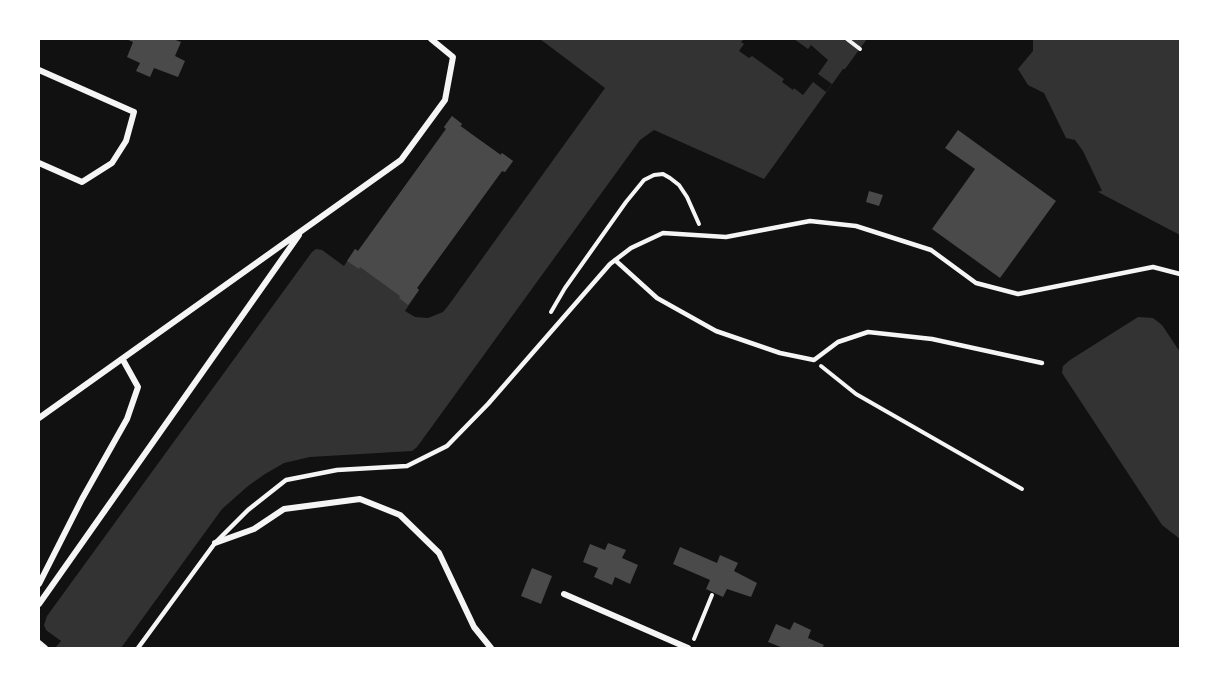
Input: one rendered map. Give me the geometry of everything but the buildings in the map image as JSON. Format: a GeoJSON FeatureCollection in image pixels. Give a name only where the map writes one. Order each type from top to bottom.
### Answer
{"type":"FeatureCollection","features":[{"type":"Feature","properties":{"kind":"street"},"geometry":{"type":"LineString","coordinates":[[39,418],[401,160],[445,100],[453,57],[430,39]]}},
{"type":"Feature","properties":{"kind":"street"},"geometry":{"type":"LineString","coordinates":[[39,70],[134,112],[126,141],[112,163],[82,182],[39,163]]}},
{"type":"Feature","properties":{"kind":"street"},"geometry":{"type":"LineString","coordinates":[[39,604],[303,230]]}},
{"type":"Feature","properties":{"kind":"street"},"geometry":{"type":"LineString","coordinates":[[39,584],[127,419],[138,387],[123,360]]}},
{"type":"Feature","properties":{"kind":"street"},"geometry":{"type":"LineString","coordinates":[[215,543],[254,529],[284,509],[360,499],[400,515],[439,553],[474,627],[491,648]]}},
{"type":"Feature","properties":{"kind":"street"},"geometry":{"type":"LineString","coordinates":[[564,594],[690,645]]}},
{"type":"Feature","properties":{"kind":"street"},"geometry":{"type":"LineString","coordinates":[[39,643],[45,648]]}},
{"type":"Feature","properties":{"kind":"lane"},"geometry":{"type":"LineString","coordinates":[[138,648],[215,543],[248,510],[286,480],[337,470],[407,466],[447,446],[488,404],[615,260],[631,248],[663,232],[726,237],[810,221],[856,226],[931,250],[976,283],[1018,294],[1153,267],[1180,273]]}},
{"type":"Feature","properties":{"kind":"lane"},"geometry":{"type":"LineString","coordinates":[[615,260],[657,298],[716,331],[780,353],[814,360],[838,342],[868,332],[932,339],[1042,363]]}},
{"type":"Feature","properties":{"kind":"path"},"geometry":{"type":"LineString","coordinates":[[847,39],[860,49]]}},
{"type":"Feature","properties":{"kind":"path"},"geometry":{"type":"LineString","coordinates":[[814,360],[856,394],[1022,489]]}},
{"type":"Feature","properties":{"kind":"path"},"geometry":{"type":"LineString","coordinates":[[690,645],[712,595]]}},
{"type":"Feature","properties":{"kind":"shaded area"},"geometry":{"type":"Polygon","coordinates":[[[540,39],[867,39],[764,179],[654,130],[640,140],[412,451],[310,457],[284,463],[248,486],[222,509],[121,648],[55,648],[61,641],[46,630],[44,625],[47,616],[312,252],[316,249],[322,250],[344,266],[355,249],[358,251],[446,129],[444,127],[452,116],[462,124],[461,126],[500,155],[502,153],[513,161],[505,172],[502,171],[417,288],[419,290],[405,311],[415,317],[428,318],[443,312],[448,306],[605,88],[540,39]]]}},
{"type":"Feature","properties":{"kind":"shaded area"},"geometry":{"type":"Polygon","coordinates":[[[990,39],[1180,39],[1180,235],[1098,192],[990,39]]]}},
{"type":"Feature","properties":{"kind":"shaded area"},"geometry":{"type":"Polygon","coordinates":[[[1138,317],[1153,318],[1162,325],[1180,352],[1180,539],[1162,525],[1062,373],[1063,366],[1070,360],[1138,317]]]}},
{"type":"Feature","properties":{"kind":"pier"},"geometry":{"type":"Polygon","coordinates":[[[744,39],[794,39],[808,49],[811,45],[828,60],[818,74],[832,84],[826,92],[813,82],[803,95],[794,88],[793,90],[782,82],[784,79],[752,56],[749,58],[739,51],[744,44],[741,42],[744,39]]]}},
{"type":"Feature","properties":{"kind":"pier"},"geometry":{"type":"Polygon","coordinates":[[[987,39],[1033,39],[1033,51],[1018,69],[1028,85],[1044,93],[1066,138],[1075,140],[1083,151],[1102,191],[1094,192],[1053,148],[1023,130],[1008,105],[987,39]]]}}]}
